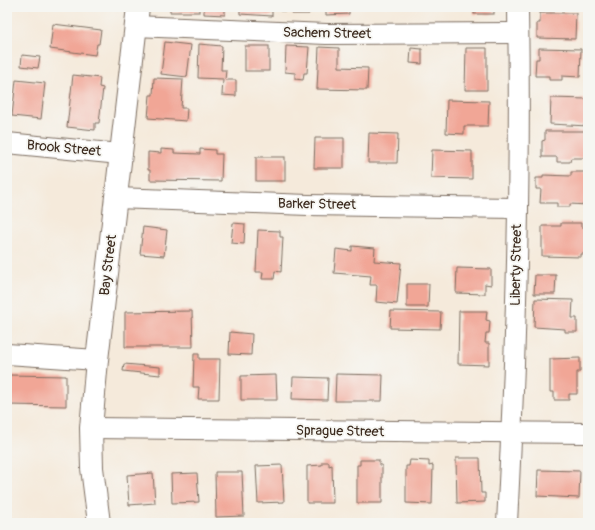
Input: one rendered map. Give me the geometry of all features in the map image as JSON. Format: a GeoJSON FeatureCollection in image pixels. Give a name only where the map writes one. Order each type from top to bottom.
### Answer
{"type":"FeatureCollection","features":[{"type":"Feature","properties":{"kind":"main road","name":"Bay Street"},"geometry":{"type":"LineString","coordinates":[[99,523],[92,468],[91,428],[97,360],[136,17]]}},
{"type":"Feature","properties":{"kind":"street","name":"Liberty Street"},"geometry":{"type":"LineString","coordinates":[[507,523],[512,432],[518,208],[518,7]]}},
{"type":"Feature","properties":{"kind":"street","name":"Sachem Street"},"geometry":{"type":"LineString","coordinates":[[136,17],[326,34],[518,33]]}},
{"type":"Feature","properties":{"kind":"street","name":"Brook Street"},"geometry":{"type":"LineString","coordinates":[[7,143],[120,154]]}},
{"type":"Feature","properties":{"kind":"street","name":"Barker Street"},"geometry":{"type":"LineString","coordinates":[[116,198],[308,205],[518,208]]}},
{"type":"Feature","properties":{"kind":"street"},"geometry":{"type":"LineString","coordinates":[[7,354],[97,360]]}},
{"type":"Feature","properties":{"kind":"street","name":"Sprague Street"},"geometry":{"type":"LineString","coordinates":[[91,428],[588,433]]}},
{"type":"Feature","properties":{"kind":"building"},"geometry":{"type":"Polygon","coordinates":[[[170,7],[199,7],[199,12],[170,12],[170,7]]]}},
{"type":"Feature","properties":{"kind":"building"},"geometry":{"type":"Polygon","coordinates":[[[204,7],[225,7],[225,15],[204,14],[204,7]]]}},
{"type":"Feature","properties":{"kind":"building"},"geometry":{"type":"Polygon","coordinates":[[[240,7],[272,7],[272,16],[240,14],[240,7]]]}},
{"type":"Feature","properties":{"kind":"building"},"geometry":{"type":"Polygon","coordinates":[[[280,7],[310,7],[309,14],[292,14],[292,11],[280,11],[280,7]]]}},
{"type":"Feature","properties":{"kind":"building"},"geometry":{"type":"Polygon","coordinates":[[[326,7],[349,7],[349,14],[326,15],[326,7]]]}},
{"type":"Feature","properties":{"kind":"building"},"geometry":{"type":"Polygon","coordinates":[[[474,7],[494,7],[494,14],[474,14],[474,7]]]}},
{"type":"Feature","properties":{"kind":"building"},"geometry":{"type":"Polygon","coordinates":[[[540,13],[576,13],[575,39],[537,38],[537,23],[540,23],[540,13]]]}},
{"type":"Feature","properties":{"kind":"building"},"geometry":{"type":"Polygon","coordinates":[[[53,24],[101,30],[99,44],[97,44],[95,55],[50,49],[53,24]]]}},
{"type":"Feature","properties":{"kind":"building"},"geometry":{"type":"Polygon","coordinates":[[[165,42],[191,45],[187,77],[161,74],[165,42]]]}},
{"type":"Feature","properties":{"kind":"building"},"geometry":{"type":"Polygon","coordinates":[[[199,44],[222,46],[221,70],[226,70],[225,80],[236,80],[236,96],[222,95],[223,79],[198,78],[199,44]]]}},
{"type":"Feature","properties":{"kind":"building"},"geometry":{"type":"Polygon","coordinates":[[[245,46],[269,46],[269,71],[245,71],[245,46]]]}},
{"type":"Feature","properties":{"kind":"building"},"geometry":{"type":"Polygon","coordinates":[[[286,46],[309,47],[307,73],[304,73],[303,80],[295,79],[295,73],[285,72],[286,46]]]}},
{"type":"Feature","properties":{"kind":"building"},"geometry":{"type":"Polygon","coordinates":[[[319,47],[339,48],[339,67],[368,68],[367,90],[317,89],[319,47]]]}},
{"type":"Feature","properties":{"kind":"building"},"geometry":{"type":"Polygon","coordinates":[[[411,48],[422,49],[422,64],[410,63],[411,48]]]}},
{"type":"Feature","properties":{"kind":"building"},"geometry":{"type":"Polygon","coordinates":[[[466,48],[487,48],[487,90],[465,90],[466,48]]]}},
{"type":"Feature","properties":{"kind":"building"},"geometry":{"type":"Polygon","coordinates":[[[539,48],[581,49],[580,77],[562,76],[562,80],[549,80],[549,76],[535,76],[536,59],[539,59],[539,48]]]}},
{"type":"Feature","properties":{"kind":"building"},"geometry":{"type":"Polygon","coordinates":[[[22,55],[40,57],[38,68],[21,66],[22,55]]]}},
{"type":"Feature","properties":{"kind":"building"},"geometry":{"type":"Polygon","coordinates":[[[73,75],[100,78],[99,87],[103,88],[99,123],[95,123],[95,130],[67,127],[73,75]]]}},
{"type":"Feature","properties":{"kind":"building"},"geometry":{"type":"Polygon","coordinates":[[[154,78],[183,79],[181,108],[187,108],[186,121],[148,118],[150,95],[153,95],[154,78]]]}},
{"type":"Feature","properties":{"kind":"building"},"geometry":{"type":"Polygon","coordinates":[[[16,80],[45,83],[41,119],[12,116],[16,80]]]}},
{"type":"Feature","properties":{"kind":"building"},"geometry":{"type":"Polygon","coordinates":[[[551,98],[588,99],[588,126],[550,124],[551,98]]]}},
{"type":"Feature","properties":{"kind":"building"},"geometry":{"type":"Polygon","coordinates":[[[447,100],[489,101],[488,126],[464,126],[464,134],[446,133],[447,100]]]}},
{"type":"Feature","properties":{"kind":"building"},"geometry":{"type":"Polygon","coordinates":[[[545,131],[588,131],[588,158],[571,158],[570,162],[557,162],[557,157],[542,157],[542,141],[545,140],[545,131]]]}},
{"type":"Feature","properties":{"kind":"building"},"geometry":{"type":"Polygon","coordinates":[[[369,133],[398,134],[397,163],[368,163],[369,133]]]}},
{"type":"Feature","properties":{"kind":"building"},"geometry":{"type":"Polygon","coordinates":[[[315,138],[344,138],[344,168],[314,168],[315,138]]]}},
{"type":"Feature","properties":{"kind":"building"},"geometry":{"type":"Polygon","coordinates":[[[161,149],[174,150],[174,153],[200,154],[200,149],[215,150],[215,154],[222,154],[221,181],[150,180],[150,170],[148,170],[148,152],[161,153],[161,149]]]}},
{"type":"Feature","properties":{"kind":"building"},"geometry":{"type":"Polygon","coordinates":[[[432,150],[472,151],[472,179],[431,178],[432,150]]]}},
{"type":"Feature","properties":{"kind":"building"},"geometry":{"type":"Polygon","coordinates":[[[256,157],[285,157],[285,181],[256,181],[256,157]]]}},
{"type":"Feature","properties":{"kind":"building"},"geometry":{"type":"Polygon","coordinates":[[[571,172],[588,172],[588,205],[570,204],[570,207],[557,207],[557,203],[540,203],[541,189],[536,189],[536,178],[543,178],[543,175],[571,176],[571,172]]]}},
{"type":"Feature","properties":{"kind":"building"},"geometry":{"type":"Polygon","coordinates":[[[233,223],[245,224],[244,244],[231,243],[233,223]]]}},
{"type":"Feature","properties":{"kind":"building"},"geometry":{"type":"Polygon","coordinates":[[[561,223],[581,223],[581,227],[588,227],[588,254],[581,254],[581,257],[542,256],[542,226],[561,226],[561,223]]]}},
{"type":"Feature","properties":{"kind":"building"},"geometry":{"type":"Polygon","coordinates":[[[143,227],[167,230],[164,256],[140,254],[143,227]]]}},
{"type":"Feature","properties":{"kind":"building"},"geometry":{"type":"Polygon","coordinates":[[[258,230],[280,231],[280,237],[283,237],[281,272],[275,271],[274,279],[262,279],[263,272],[256,272],[258,230]]]}},
{"type":"Feature","properties":{"kind":"building"},"geometry":{"type":"Polygon","coordinates":[[[352,246],[375,248],[374,261],[401,263],[397,304],[376,302],[377,285],[370,285],[371,276],[334,273],[336,249],[352,251],[352,246]]]}},
{"type":"Feature","properties":{"kind":"building"},"geometry":{"type":"Polygon","coordinates":[[[457,268],[491,269],[491,285],[485,284],[485,294],[456,293],[457,268]]]}},
{"type":"Feature","properties":{"kind":"building"},"geometry":{"type":"Polygon","coordinates":[[[535,275],[556,275],[555,294],[534,294],[535,275]]]}},
{"type":"Feature","properties":{"kind":"building"},"geometry":{"type":"Polygon","coordinates":[[[407,284],[429,284],[428,307],[407,307],[407,284]]]}},
{"type":"Feature","properties":{"kind":"building"},"geometry":{"type":"Polygon","coordinates":[[[535,299],[573,300],[572,318],[577,318],[577,332],[565,332],[565,329],[534,327],[535,299]]]}},
{"type":"Feature","properties":{"kind":"building"},"geometry":{"type":"Polygon","coordinates":[[[192,311],[193,347],[125,347],[125,312],[192,311]]]}},
{"type":"Feature","properties":{"kind":"building"},"geometry":{"type":"Polygon","coordinates":[[[391,311],[441,312],[440,329],[390,328],[391,311]]]}},
{"type":"Feature","properties":{"kind":"building"},"geometry":{"type":"Polygon","coordinates":[[[459,311],[487,311],[486,320],[490,321],[489,333],[486,333],[485,343],[489,343],[489,365],[458,364],[459,311]]]}},
{"type":"Feature","properties":{"kind":"building"},"geometry":{"type":"Polygon","coordinates":[[[230,332],[252,334],[251,355],[229,354],[230,332]]]}},
{"type":"Feature","properties":{"kind":"building"},"geometry":{"type":"Polygon","coordinates":[[[194,354],[199,354],[199,359],[220,359],[219,399],[198,399],[199,387],[193,387],[194,354]]]}},
{"type":"Feature","properties":{"kind":"building"},"geometry":{"type":"Polygon","coordinates":[[[580,358],[580,372],[577,372],[577,394],[569,394],[569,400],[554,400],[554,392],[550,392],[550,359],[580,358]]]}},
{"type":"Feature","properties":{"kind":"building"},"geometry":{"type":"Polygon","coordinates":[[[124,364],[160,367],[160,375],[123,371],[124,364]]]}},
{"type":"Feature","properties":{"kind":"building"},"geometry":{"type":"Polygon","coordinates":[[[336,374],[383,375],[382,401],[335,401],[336,374]]]}},
{"type":"Feature","properties":{"kind":"building"},"geometry":{"type":"Polygon","coordinates":[[[8,375],[66,376],[66,406],[7,405],[8,375]]]}},
{"type":"Feature","properties":{"kind":"building"},"geometry":{"type":"Polygon","coordinates":[[[276,375],[277,400],[241,400],[241,376],[276,375]]]}},
{"type":"Feature","properties":{"kind":"building"},"geometry":{"type":"Polygon","coordinates":[[[293,377],[328,378],[327,400],[292,399],[293,377]]]}},
{"type":"Feature","properties":{"kind":"building"},"geometry":{"type":"Polygon","coordinates":[[[456,458],[480,458],[481,493],[485,493],[485,502],[457,503],[456,458]]]}},
{"type":"Feature","properties":{"kind":"building"},"geometry":{"type":"Polygon","coordinates":[[[360,460],[379,460],[379,465],[382,465],[382,503],[357,503],[357,465],[360,465],[360,460]]]}},
{"type":"Feature","properties":{"kind":"building"},"geometry":{"type":"Polygon","coordinates":[[[410,460],[429,461],[429,466],[433,465],[432,504],[406,503],[406,466],[409,466],[410,460]]]}},
{"type":"Feature","properties":{"kind":"building"},"geometry":{"type":"Polygon","coordinates":[[[322,462],[329,462],[329,466],[332,465],[333,503],[307,503],[307,466],[322,465],[322,462]]]}},
{"type":"Feature","properties":{"kind":"building"},"geometry":{"type":"Polygon","coordinates":[[[282,465],[284,502],[258,503],[256,466],[282,465]]]}},
{"type":"Feature","properties":{"kind":"building"},"geometry":{"type":"Polygon","coordinates":[[[538,470],[580,471],[579,498],[537,496],[538,470]]]}},
{"type":"Feature","properties":{"kind":"building"},"geometry":{"type":"Polygon","coordinates":[[[215,472],[242,472],[244,516],[216,517],[215,472]]]}},
{"type":"Feature","properties":{"kind":"building"},"geometry":{"type":"Polygon","coordinates":[[[153,473],[155,503],[129,505],[127,475],[153,473]]]}},
{"type":"Feature","properties":{"kind":"building"},"geometry":{"type":"Polygon","coordinates":[[[197,473],[199,502],[172,503],[171,474],[197,473]]]}}]}
